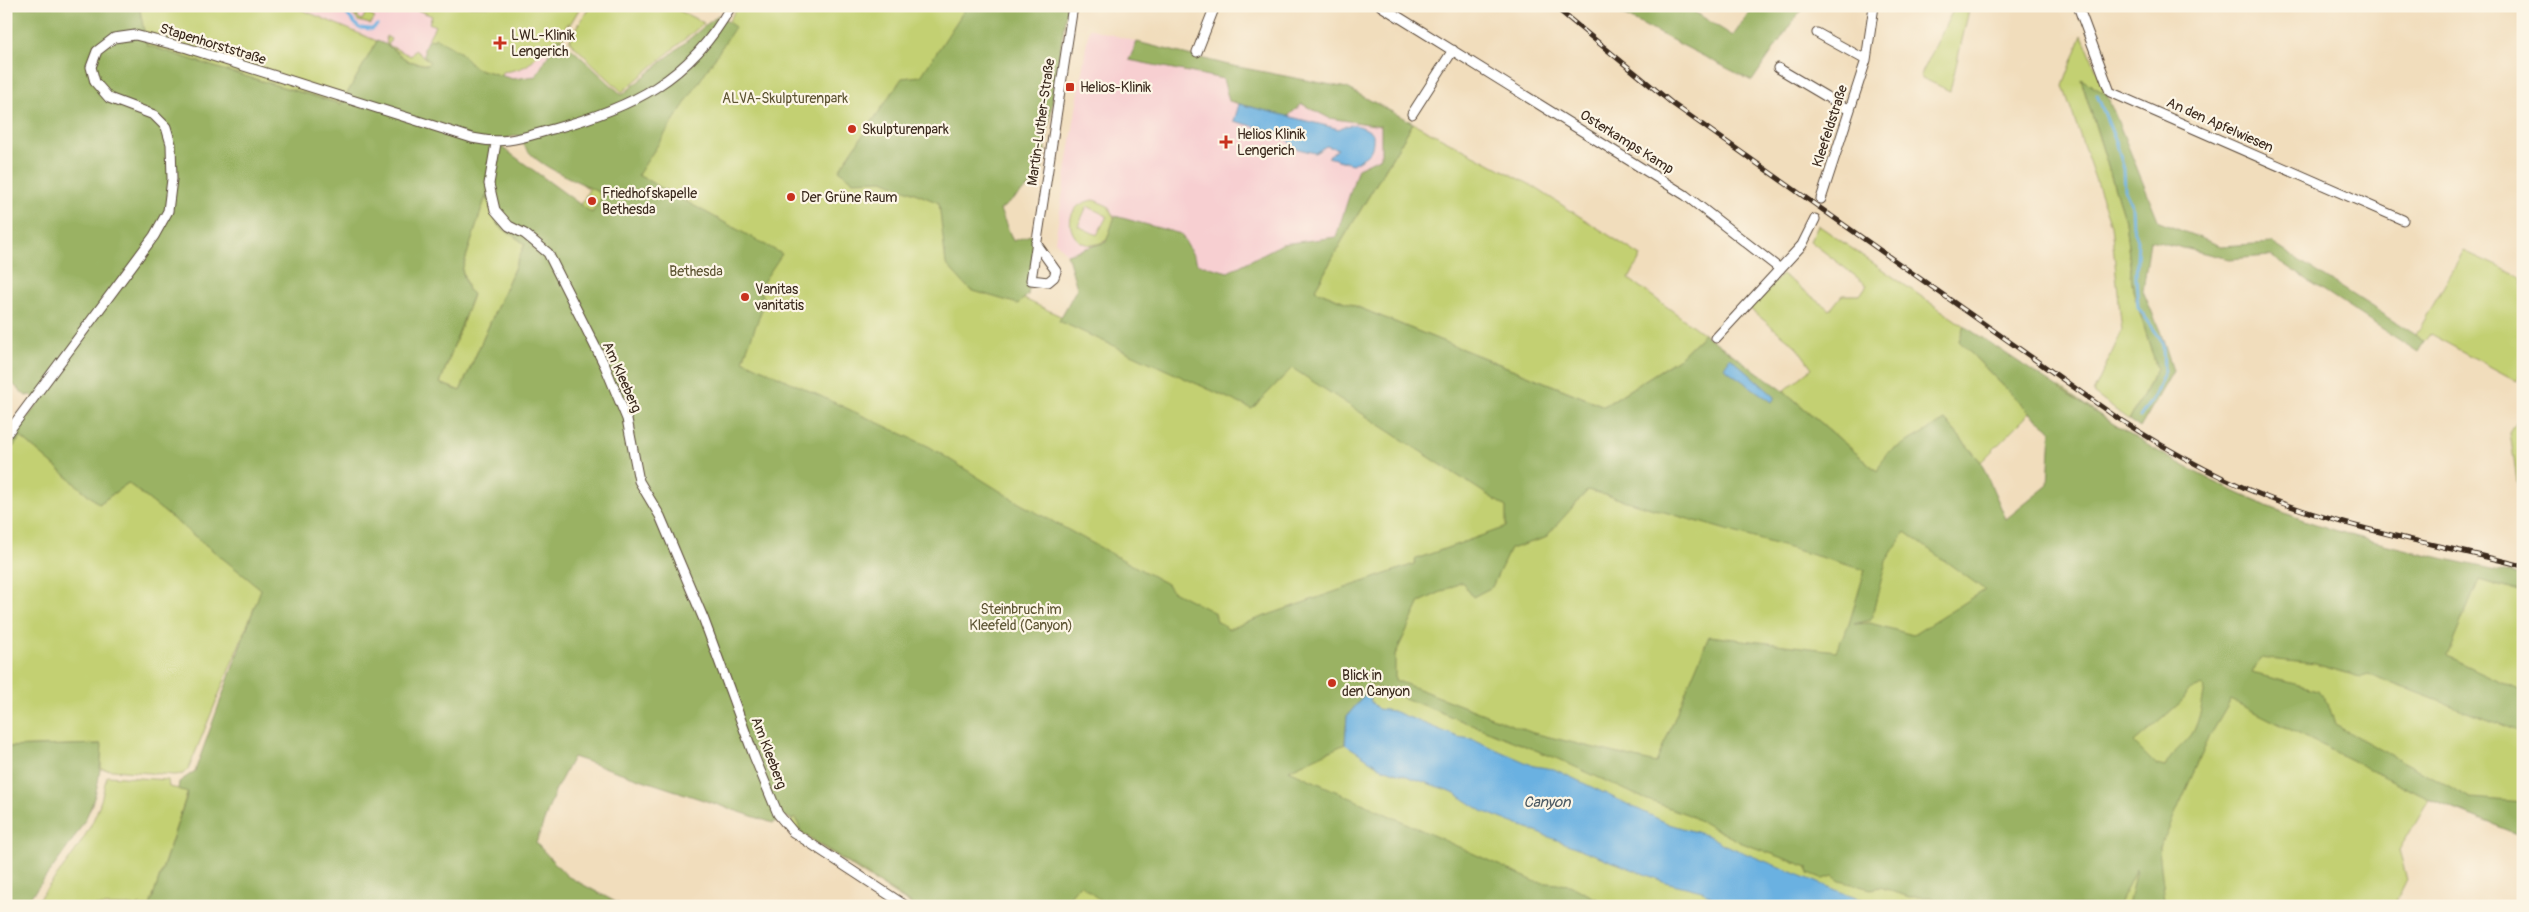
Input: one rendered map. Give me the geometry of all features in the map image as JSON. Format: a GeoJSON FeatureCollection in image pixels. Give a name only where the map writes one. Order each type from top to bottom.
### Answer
{"type":"FeatureCollection","features":[{"type":"Feature","properties":{"kind":"street"},"geometry":{"type":"LineString","coordinates":[[496,143],[579,122],[614,111],[641,98],[671,79],[696,55],[731,6]]}},
{"type":"Feature","properties":{"kind":"street","name":"Martin-Luther-Straße"},"geometry":{"type":"LineString","coordinates":[[1036,243],[1073,6]]}},
{"type":"Feature","properties":{"kind":"street"},"geometry":{"type":"LineString","coordinates":[[1197,52],[1215,6]]}},
{"type":"Feature","properties":{"kind":"street","name":"Osterkamps Kamp"},"geometry":{"type":"LineString","coordinates":[[1381,6],[1685,195],[1780,269]]}},
{"type":"Feature","properties":{"kind":"street","name":"Kleefeldstraße"},"geometry":{"type":"LineString","coordinates":[[1821,199],[1866,60],[1874,6]]}},
{"type":"Feature","properties":{"kind":"street","name":"An den Apfelwiesen"},"geometry":{"type":"LineString","coordinates":[[2078,6],[2110,92],[2403,220]]}},
{"type":"Feature","properties":{"kind":"street"},"geometry":{"type":"LineString","coordinates":[[1818,34],[1866,60]]}},
{"type":"Feature","properties":{"kind":"street","name":"Stapenhorststraße"},"geometry":{"type":"LineString","coordinates":[[6,435],[154,236],[168,210],[172,179],[171,144],[166,127],[154,115],[109,98],[95,82],[91,67],[96,50],[114,38],[135,35],[187,48],[453,132],[496,143]]}},
{"type":"Feature","properties":{"kind":"street"},"geometry":{"type":"LineString","coordinates":[[1412,114],[1453,50]]}},
{"type":"Feature","properties":{"kind":"street"},"geometry":{"type":"LineString","coordinates":[[1778,68],[1849,110]]}},
{"type":"Feature","properties":{"kind":"street","name":"Am Kleeberg"},"geometry":{"type":"LineString","coordinates":[[496,143],[489,184],[495,210],[509,226],[525,234],[548,253],[605,366],[627,418],[639,481],[660,516],[704,620],[757,764],[778,814],[793,832],[906,906]]}},
{"type":"Feature","properties":{"kind":"street"},"geometry":{"type":"LineString","coordinates":[[1716,338],[1802,245],[1815,219]]}},
{"type":"Feature","properties":{"kind":"shaded area","name":"LWL-Klinik Lengerich"},"geometry":{"type":"Polygon","coordinates":[[[293,6],[576,6],[535,76],[513,80],[425,50],[427,65],[387,45],[293,6]]]}},
{"type":"Feature","properties":{"kind":"shaded area","name":"Helios Klinik Lengerich"},"geometry":{"type":"Polygon","coordinates":[[[1089,28],[1137,42],[1129,60],[1223,79],[1302,104],[1329,118],[1382,126],[1381,157],[1358,169],[1336,237],[1282,244],[1228,272],[1198,264],[1181,234],[1115,216],[1106,242],[1067,254],[1055,241],[1089,28]]]}},
{"type":"Feature","properties":{"kind":"green space","name":"Bethesda"},"geometry":{"type":"Polygon","coordinates":[[[6,6],[139,6],[147,45],[227,71],[341,104],[377,41],[387,45],[408,61],[427,65],[430,62],[424,56],[424,48],[428,39],[433,40],[436,38],[461,53],[475,68],[513,79],[536,76],[559,37],[622,95],[718,15],[735,27],[638,175],[782,254],[759,288],[765,301],[743,360],[930,447],[1019,503],[1167,584],[1171,590],[1215,613],[1217,621],[1228,629],[1414,564],[1416,559],[1506,527],[1506,507],[1292,368],[1252,409],[1059,321],[1077,288],[1067,254],[1106,242],[1115,216],[1181,234],[1198,264],[1228,272],[1282,244],[1336,237],[1358,168],[1381,157],[1381,126],[1329,118],[1302,104],[1287,117],[1229,101],[1223,79],[1129,60],[1137,42],[1228,65],[1347,88],[1413,123],[1343,239],[1315,290],[1604,406],[1678,359],[1704,334],[1784,391],[1877,471],[1886,454],[1945,420],[1981,462],[2006,519],[2048,485],[2051,430],[2030,413],[1959,341],[1964,326],[2094,412],[2160,452],[2229,489],[2264,505],[2336,531],[2410,551],[2523,576],[2523,593],[2479,580],[2447,656],[2523,692],[2523,733],[2368,674],[2360,677],[2315,664],[2260,658],[2252,673],[2318,690],[2330,709],[2335,725],[2471,798],[2523,802],[2523,836],[2429,799],[2231,700],[2210,736],[2159,850],[2165,901],[2171,906],[2128,906],[2136,869],[2118,906],[1946,906],[1931,897],[1909,897],[1880,887],[1871,889],[1840,881],[1833,876],[1824,879],[1809,873],[1808,867],[1742,843],[1689,815],[1645,799],[1558,759],[1369,684],[1368,691],[1347,716],[1345,744],[1289,770],[1536,882],[1570,885],[1610,906],[1107,906],[1080,884],[1062,906],[915,906],[801,832],[796,818],[792,820],[785,816],[773,823],[573,757],[555,791],[536,843],[567,876],[623,906],[150,906],[188,792],[178,789],[179,782],[195,771],[261,589],[128,483],[99,504],[21,437],[10,450],[6,449],[6,444],[37,405],[37,401],[31,395],[26,396],[6,378],[6,6]],[[519,135],[499,140],[503,148],[592,213],[601,199],[599,193],[553,170],[532,156],[519,135]],[[486,196],[462,270],[468,290],[473,294],[440,383],[460,391],[525,244],[498,225],[486,196]],[[1588,490],[1545,538],[1510,549],[1492,587],[1473,597],[1462,582],[1420,602],[1395,655],[1395,680],[1533,733],[1656,763],[1709,636],[1836,651],[1849,624],[1865,570],[1588,490]],[[1905,532],[1886,561],[1871,620],[1854,624],[1870,623],[1913,635],[1985,590],[1905,532]],[[2202,685],[2187,692],[2181,702],[2134,743],[2156,765],[2165,767],[2172,756],[2191,735],[2199,716],[2205,688],[2202,685]]]}},
{"type":"Feature","properties":{"kind":"green space"},"geometry":{"type":"Polygon","coordinates":[[[139,6],[293,6],[377,41],[342,104],[227,71],[146,45],[139,6]]]}},
{"type":"Feature","properties":{"kind":"green space"},"geometry":{"type":"Polygon","coordinates":[[[347,6],[360,10],[357,17],[362,20],[366,13],[375,18],[370,24],[358,21],[347,6]]]}},
{"type":"Feature","properties":{"kind":"green space","name":"LWL-Klinik Lengerich"},"geometry":{"type":"Polygon","coordinates":[[[414,6],[581,6],[569,26],[568,22],[562,35],[566,33],[557,48],[555,44],[546,43],[542,51],[539,49],[529,64],[520,69],[502,72],[501,76],[475,68],[461,53],[436,38],[433,40],[428,39],[435,26],[429,23],[432,16],[413,8],[414,6]]]}},
{"type":"Feature","properties":{"kind":"green space"},"geometry":{"type":"Polygon","coordinates":[[[590,6],[670,6],[704,23],[622,92],[569,41],[590,6]]]}},
{"type":"Feature","properties":{"kind":"green space","name":"Steinbruch im Kleefeld (Canyon)"},"geometry":{"type":"Polygon","coordinates":[[[738,6],[1031,6],[992,208],[1001,288],[1251,406],[1314,292],[2047,590],[2059,387],[2164,456],[2230,490],[2338,533],[2523,593],[2523,836],[2429,799],[2399,851],[2407,879],[2394,906],[913,906],[795,830],[557,255],[589,189],[526,141],[582,126],[727,24],[738,6]]]}},
{"type":"Feature","properties":{"kind":"green space"},"geometry":{"type":"Polygon","coordinates":[[[967,6],[1067,6],[1041,177],[1000,210],[1013,241],[1036,233],[1028,295],[1018,304],[970,290],[946,264],[939,203],[883,180],[853,181],[839,170],[902,78],[921,76],[967,6]]]}},
{"type":"Feature","properties":{"kind":"green space"},"geometry":{"type":"Polygon","coordinates":[[[1606,6],[1685,6],[1733,36],[1754,6],[1808,6],[1797,15],[1752,81],[1606,6]]]}},
{"type":"Feature","properties":{"kind":"green space"},"geometry":{"type":"Polygon","coordinates":[[[1955,6],[1970,6],[1950,91],[1920,77],[1955,6]]]}},
{"type":"Feature","properties":{"kind":"green space"},"geometry":{"type":"Polygon","coordinates":[[[2082,35],[2107,95],[2081,80],[2125,221],[2133,290],[2157,369],[2129,420],[2093,393],[2122,331],[2111,225],[2063,86],[2082,35]]]}},
{"type":"Feature","properties":{"kind":"green space"},"geometry":{"type":"Polygon","coordinates":[[[386,36],[391,39],[388,45],[411,56],[415,50],[430,62],[427,65],[408,61],[387,45],[386,36]]]}},
{"type":"Feature","properties":{"kind":"green space"},"geometry":{"type":"Polygon","coordinates":[[[2081,79],[2107,95],[2159,222],[2221,246],[2272,243],[2416,335],[2424,342],[2418,352],[2271,256],[2229,259],[2150,240],[2143,291],[2160,331],[2173,371],[2140,428],[2129,420],[2157,369],[2133,290],[2125,221],[2081,79]]]}},
{"type":"Feature","properties":{"kind":"green space"},"geometry":{"type":"Polygon","coordinates":[[[1413,123],[1531,185],[1641,256],[1629,279],[1704,334],[1678,359],[1604,406],[1315,290],[1343,239],[1413,123]]]}},
{"type":"Feature","properties":{"kind":"green space"},"geometry":{"type":"Polygon","coordinates":[[[486,195],[498,225],[525,244],[460,391],[440,383],[473,295],[468,290],[462,270],[486,195]]]}},
{"type":"Feature","properties":{"kind":"green space"},"geometry":{"type":"Polygon","coordinates":[[[1094,200],[1108,206],[1115,219],[1108,239],[1095,244],[1085,244],[1077,239],[1070,221],[1073,212],[1081,204],[1094,200]],[[1087,206],[1078,226],[1097,235],[1107,216],[1087,206]]]}},
{"type":"Feature","properties":{"kind":"green space"},"geometry":{"type":"Polygon","coordinates":[[[1818,225],[1964,326],[1959,341],[2030,413],[1981,462],[1945,420],[1877,471],[1784,391],[1812,368],[1797,347],[1750,309],[1782,274],[1830,310],[1842,295],[1860,295],[1867,285],[1810,241],[1818,225]]]}},
{"type":"Feature","properties":{"kind":"green space"},"geometry":{"type":"Polygon","coordinates":[[[2464,251],[2523,278],[2523,372],[2517,381],[2430,334],[2424,342],[2416,335],[2464,251]]]}},
{"type":"Feature","properties":{"kind":"green space"},"geometry":{"type":"Polygon","coordinates":[[[2523,412],[2523,488],[2518,488],[2510,433],[2523,412]]]}},
{"type":"Feature","properties":{"kind":"green space"},"geometry":{"type":"Polygon","coordinates":[[[21,437],[99,504],[128,483],[262,589],[189,768],[183,774],[174,775],[101,769],[101,744],[6,747],[6,455],[21,437]]]}},
{"type":"Feature","properties":{"kind":"green space"},"geometry":{"type":"Polygon","coordinates":[[[102,744],[96,790],[92,804],[80,829],[24,906],[7,906],[9,891],[6,877],[6,747],[102,744]]]}},
{"type":"Feature","properties":{"kind":"green space"},"geometry":{"type":"Polygon","coordinates":[[[107,776],[168,780],[169,787],[188,791],[150,906],[33,906],[87,833],[100,802],[107,776]]]}},
{"type":"Feature","properties":{"kind":"water"},"geometry":{"type":"Polygon","coordinates":[[[1239,104],[1339,129],[1352,125],[1365,128],[1373,134],[1371,150],[1366,156],[1352,164],[1328,157],[1338,149],[1326,146],[1315,153],[1294,148],[1283,134],[1234,121],[1239,104]]]}},
{"type":"Feature","properties":{"kind":"water"},"geometry":{"type":"Polygon","coordinates":[[[1730,357],[1775,397],[1772,402],[1724,368],[1730,357]]]}},
{"type":"Feature","properties":{"kind":"water","name":"Canyon"},"geometry":{"type":"Polygon","coordinates":[[[1368,691],[1371,702],[1378,709],[1393,711],[1458,737],[1472,739],[1534,766],[1554,769],[1669,824],[1709,836],[1725,845],[1856,898],[1892,906],[1725,906],[1702,891],[1665,882],[1482,811],[1453,792],[1380,767],[1345,744],[1347,716],[1368,691]]]}},
{"type":"Feature","properties":{"kind":"waterway"},"geometry":{"type":"LineString","coordinates":[[335,6],[342,9],[359,28],[372,29],[377,25]]}},
{"type":"Feature","properties":{"kind":"waterway"},"geometry":{"type":"LineString","coordinates":[[2097,95],[2116,142],[2124,169],[2125,191],[2132,206],[2133,227],[2138,240],[2136,278],[2138,307],[2160,338],[2163,346],[2164,373],[2155,395],[2140,417]]}},
{"type":"Feature","properties":{"kind":"railway"},"geometry":{"type":"LineString","coordinates":[[1554,6],[1673,104],[2116,417],[2157,442],[2220,477],[2316,515],[2523,566]]}},
{"type":"Feature","properties":{"kind":"place","name":"LWL-Klinik Lengerich"},"geometry":{"type":"Point","coordinates":[500,43]}},
{"type":"Feature","properties":{"kind":"place","name":"Helios-Klinik"},"geometry":{"type":"Point","coordinates":[1070,87]}},
{"type":"Feature","properties":{"kind":"place","name":"Skulpturenpark"},"geometry":{"type":"Point","coordinates":[852,129]}},
{"type":"Feature","properties":{"kind":"place","name":"Helios Klinik Lengerich"},"geometry":{"type":"Point","coordinates":[1226,142]}},
{"type":"Feature","properties":{"kind":"place","name":"Der Grüne Raum"},"geometry":{"type":"Point","coordinates":[791,197]}},
{"type":"Feature","properties":{"kind":"place","name":"Friedhofskapelle Bethesda"},"geometry":{"type":"Point","coordinates":[592,201]}},
{"type":"Feature","properties":{"kind":"place","name":"Vanitas vanitatis"},"geometry":{"type":"Point","coordinates":[745,297]}},
{"type":"Feature","properties":{"kind":"place","name":"Blick in den Canyon"},"geometry":{"type":"Point","coordinates":[1332,683]}},
{"type":"Feature","properties":{"kind":"park label","name":"ALVA-Skulpturenpark"},"geometry":{"type":"Point","coordinates":[785,98]}}]}
